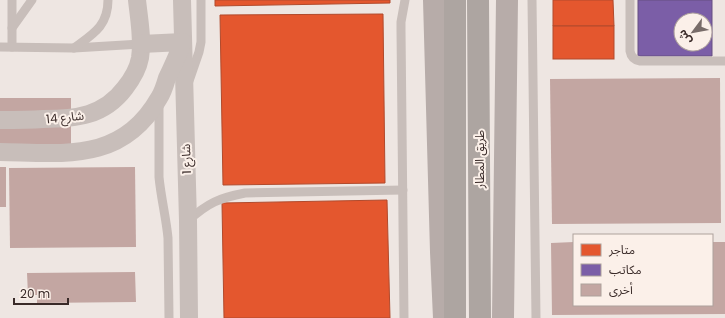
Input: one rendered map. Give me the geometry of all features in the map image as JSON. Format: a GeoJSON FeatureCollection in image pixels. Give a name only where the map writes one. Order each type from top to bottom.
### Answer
{"type":"FeatureCollection","features":[{"type":"Feature","properties":{"kind":"highway","name":"طريق المطار"},"geometry":{"type":"LineString","coordinates":[[455,0],[455,318]]}},
{"type":"Feature","properties":{"kind":"highway","name":"طريق المطار"},"geometry":{"type":"LineString","coordinates":[[478,0],[480,318]]}},
{"type":"Feature","properties":{"kind":"main road"},"geometry":{"type":"LineString","coordinates":[[434,0],[444,318]]}},
{"type":"Feature","properties":{"kind":"main road"},"geometry":{"type":"LineString","coordinates":[[503,318],[507,0]]}},
{"type":"Feature","properties":{"kind":"street","name":"شارع 14"},"geometry":{"type":"LineString","coordinates":[[0,120],[75,118],[100,110],[112,102],[122,93],[129,83],[136,72],[140,59],[141,44],[137,0]]}},
{"type":"Feature","properties":{"kind":"street","name":"شارع 1"},"geometry":{"type":"LineString","coordinates":[[182,0],[189,318]]}},
{"type":"Feature","properties":{"kind":"street"},"geometry":{"type":"LineString","coordinates":[[0,152],[66,153],[87,151],[108,145],[127,134],[144,120],[160,97],[183,42],[141,44]]}},
{"type":"Feature","properties":{"kind":"lane"},"geometry":{"type":"LineString","coordinates":[[12,0],[12,47]]}},
{"type":"Feature","properties":{"kind":"lane"},"geometry":{"type":"LineString","coordinates":[[12,28],[32,0]]}},
{"type":"Feature","properties":{"kind":"lane"},"geometry":{"type":"LineString","coordinates":[[74,48],[99,28],[106,14],[108,0]]}},
{"type":"Feature","properties":{"kind":"lane"},"geometry":{"type":"LineString","coordinates":[[184,94],[200,52],[202,32],[201,0]]}},
{"type":"Feature","properties":{"kind":"lane"},"geometry":{"type":"LineString","coordinates":[[404,318],[401,22],[406,0]]}},
{"type":"Feature","properties":{"kind":"lane"},"geometry":{"type":"LineString","coordinates":[[532,0],[536,318]]}},
{"type":"Feature","properties":{"kind":"lane"},"geometry":{"type":"LineString","coordinates":[[630,0],[630,51],[631,56],[635,60],[725,61]]}},
{"type":"Feature","properties":{"kind":"lane"},"geometry":{"type":"LineString","coordinates":[[0,46],[74,48],[141,44]]}},
{"type":"Feature","properties":{"kind":"lane"},"geometry":{"type":"LineString","coordinates":[[160,97],[160,189],[167,225],[169,318]]}},
{"type":"Feature","properties":{"kind":"lane"},"geometry":{"type":"LineString","coordinates":[[188,221],[201,210],[214,202],[229,196],[245,193],[403,190]]}},
{"type":"Feature","properties":{"kind":"building: متاجر"},"geometry":{"type":"Polygon","coordinates":[[[215,0],[390,0],[390,3],[215,6],[215,0]]]}},
{"type":"Feature","properties":{"kind":"building: متاجر"},"geometry":{"type":"Polygon","coordinates":[[[553,0],[613,0],[614,26],[553,26],[553,0]]]}},
{"type":"Feature","properties":{"kind":"building: متاجر"},"geometry":{"type":"Polygon","coordinates":[[[383,14],[385,183],[223,185],[220,15],[383,14]]]}},
{"type":"Feature","properties":{"kind":"building: متاجر"},"geometry":{"type":"Polygon","coordinates":[[[553,26],[614,26],[614,59],[553,59],[553,26]]]}},
{"type":"Feature","properties":{"kind":"building: متاجر"},"geometry":{"type":"Polygon","coordinates":[[[387,200],[390,318],[224,318],[222,203],[387,200]]]}},
{"type":"Feature","properties":{"kind":"building: مكاتب"},"geometry":{"type":"Polygon","coordinates":[[[638,0],[712,0],[712,12],[673,12],[673,52],[712,52],[712,56],[638,56],[638,0]]]}},
{"type":"Feature","properties":{"kind":"building: أخرى"},"geometry":{"type":"Polygon","coordinates":[[[720,78],[721,223],[552,224],[550,79],[720,78]]]}},
{"type":"Feature","properties":{"kind":"building: أخرى"},"geometry":{"type":"Polygon","coordinates":[[[0,98],[71,98],[71,156],[0,155],[0,98]]]}},
{"type":"Feature","properties":{"kind":"building: أخرى"},"geometry":{"type":"Polygon","coordinates":[[[0,167],[6,167],[6,207],[0,207],[0,167]]]}},
{"type":"Feature","properties":{"kind":"building: أخرى"},"geometry":{"type":"Polygon","coordinates":[[[135,167],[136,247],[10,248],[9,168],[135,167]]]}},
{"type":"Feature","properties":{"kind":"building: أخرى"},"geometry":{"type":"Polygon","coordinates":[[[573,242],[573,306],[713,306],[713,242],[725,242],[725,314],[552,315],[551,243],[573,242]]]}},
{"type":"Feature","properties":{"kind":"building: أخرى"},"geometry":{"type":"Polygon","coordinates":[[[135,272],[136,302],[37,303],[37,295],[28,295],[27,273],[135,272]]]}}]}
